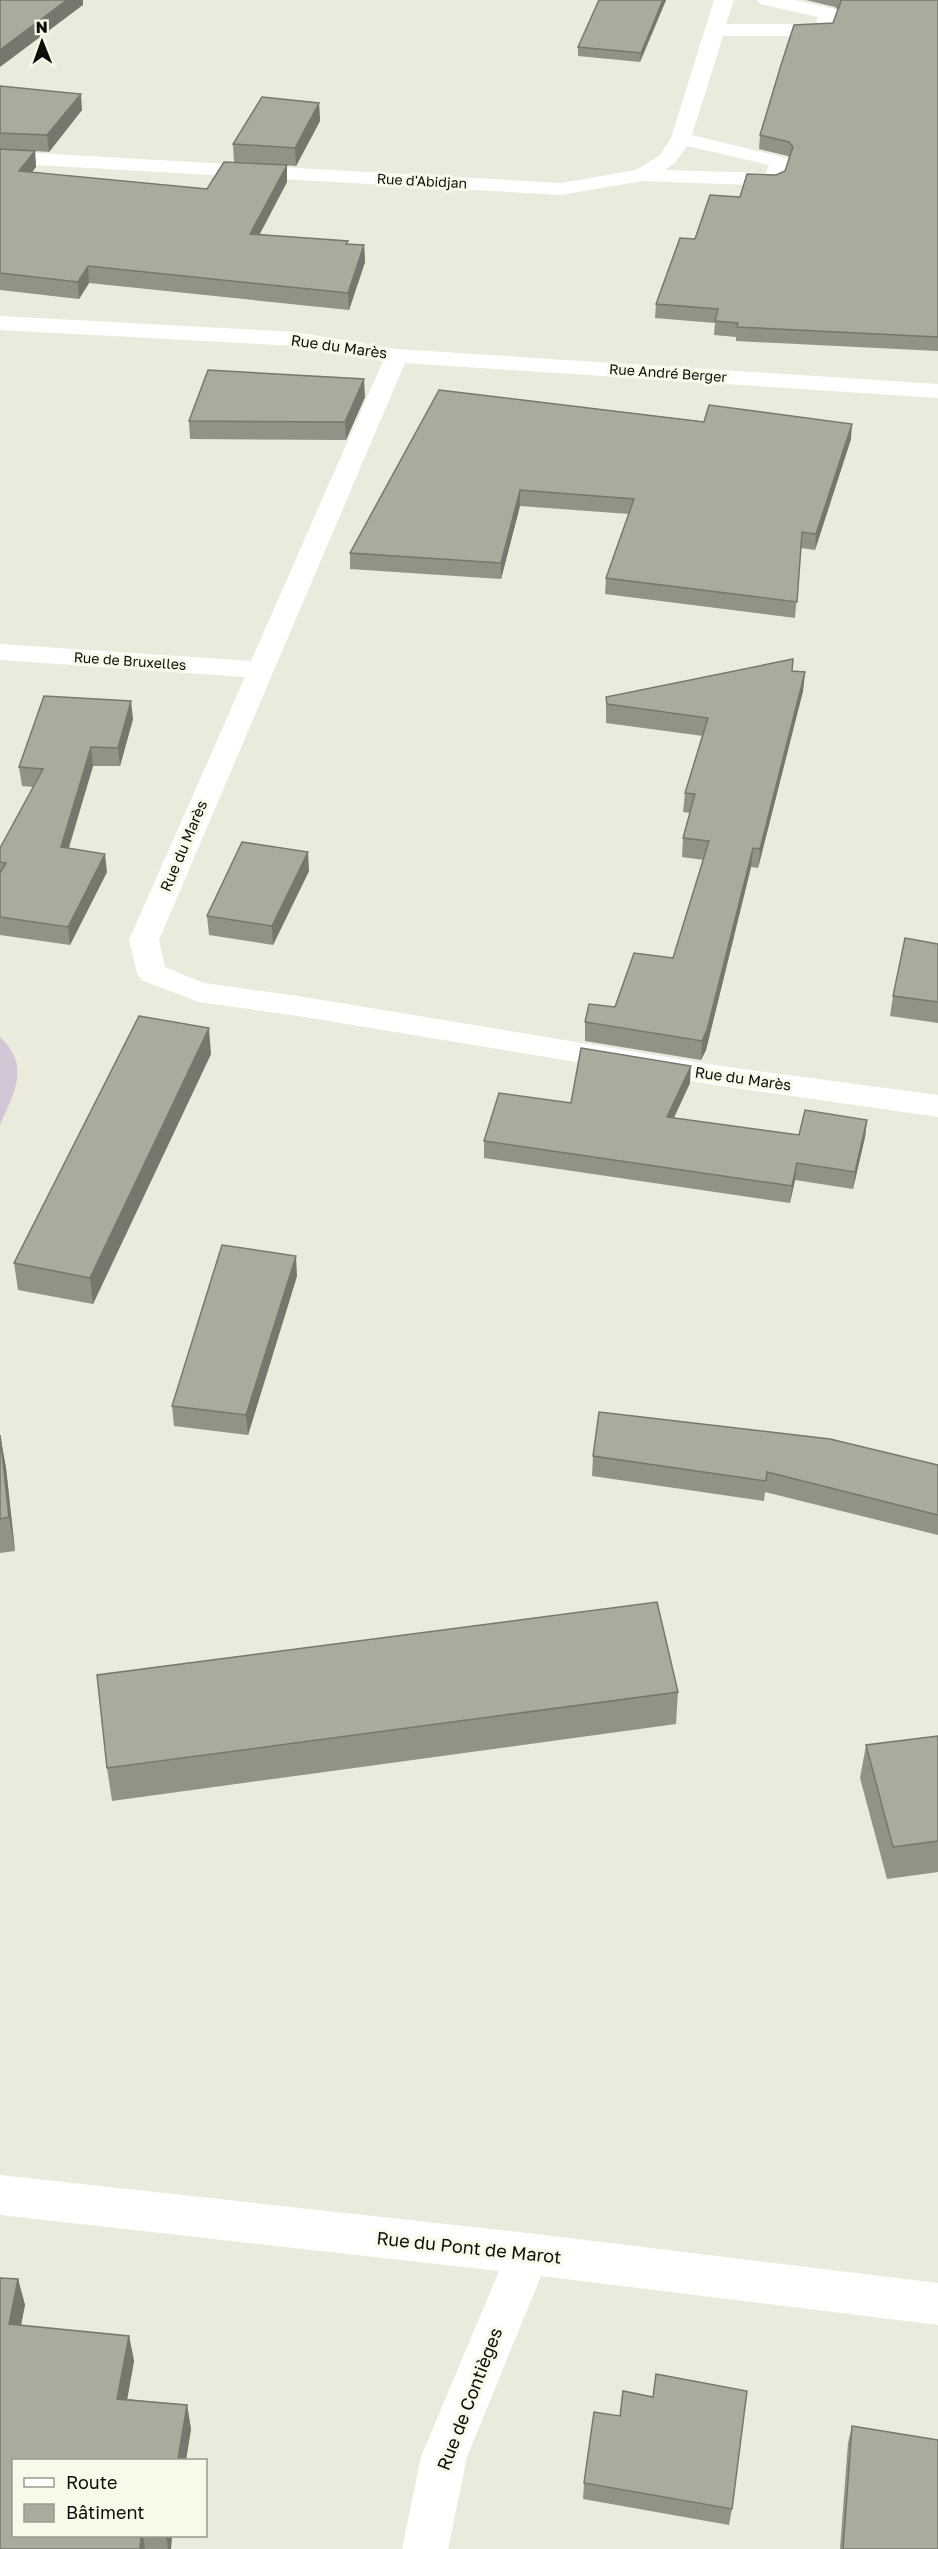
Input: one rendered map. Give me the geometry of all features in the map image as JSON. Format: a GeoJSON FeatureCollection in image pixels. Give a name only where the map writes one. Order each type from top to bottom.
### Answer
{"type":"FeatureCollection","features":[{"type":"Feature","properties":{"kind":"street","name":"Rue d'Abidjan"},"geometry":{"type":"LineString","coordinates":[[0,158],[561,189],[642,175],[668,159],[681,138],[724,0]]}},
{"type":"Feature","properties":{"kind":"street"},"geometry":{"type":"LineString","coordinates":[[714,30],[824,30],[828,13],[768,0]]}},
{"type":"Feature","properties":{"kind":"street"},"geometry":{"type":"LineString","coordinates":[[642,175],[776,180],[780,162],[681,138]]}},
{"type":"Feature","properties":{"kind":"street","name":"Rue du Marès"},"geometry":{"type":"LineString","coordinates":[[0,323],[296,339],[397,356],[144,940],[152,973],[200,992],[298,1006],[721,1077],[938,1106]]}},
{"type":"Feature","properties":{"kind":"street","name":"Rue André Berger"},"geometry":{"type":"LineString","coordinates":[[397,356],[938,391]]}},
{"type":"Feature","properties":{"kind":"street","name":"Rue de Bruxelles"},"geometry":{"type":"LineString","coordinates":[[0,652],[260,670]]}},
{"type":"Feature","properties":{"kind":"street","name":"Rue du Pont de Marot"},"geometry":{"type":"LineString","coordinates":[[0,2195],[528,2254],[938,2304]]}},
{"type":"Feature","properties":{"kind":"street","name":"Rue de Contièges"},"geometry":{"type":"LineString","coordinates":[[425,2549],[444,2457],[528,2254]]}},
{"type":"Feature","properties":{"kind":"shaded area"},"geometry":{"type":"Polygon","coordinates":[[[0,1037],[15,1058],[17,1080],[0,1125],[0,1037]]]}},
{"type":"Feature","properties":{"kind":"building"},"geometry":{"type":"Polygon","coordinates":[[[0,0],[67,0],[0,50],[0,0]]]}},
{"type":"Feature","properties":{"kind":"building"},"geometry":{"type":"Polygon","coordinates":[[[599,0],[663,0],[641,53],[578,47],[599,0]]]}},
{"type":"Feature","properties":{"kind":"building"},"geometry":{"type":"Polygon","coordinates":[[[841,0],[938,0],[938,337],[737,327],[738,323],[715,321],[718,309],[656,304],[680,238],[695,239],[710,195],[740,197],[747,174],[776,175],[785,171],[793,147],[789,142],[760,135],[794,25],[833,23],[841,0]]]}},
{"type":"Feature","properties":{"kind":"building"},"geometry":{"type":"Polygon","coordinates":[[[0,86],[81,94],[47,135],[0,133],[0,86]]]}},
{"type":"Feature","properties":{"kind":"building"},"geometry":{"type":"Polygon","coordinates":[[[262,97],[319,103],[295,148],[233,144],[262,97]]]}},
{"type":"Feature","properties":{"kind":"building"},"geometry":{"type":"Polygon","coordinates":[[[0,149],[35,151],[19,171],[207,189],[224,162],[287,165],[250,234],[348,241],[346,244],[364,245],[348,293],[88,266],[78,282],[0,273],[0,149]]]}},
{"type":"Feature","properties":{"kind":"building"},"geometry":{"type":"Polygon","coordinates":[[[208,370],[364,379],[345,422],[189,421],[208,370]]]}},
{"type":"Feature","properties":{"kind":"building"},"geometry":{"type":"Polygon","coordinates":[[[439,390],[704,422],[709,405],[852,424],[816,534],[802,532],[797,602],[606,578],[634,499],[520,490],[501,563],[350,553],[439,390]]]}},
{"type":"Feature","properties":{"kind":"building"},"geometry":{"type":"Polygon","coordinates":[[[793,659],[792,671],[805,672],[760,849],[753,848],[707,1030],[702,1041],[585,1022],[589,1004],[615,1007],[634,953],[673,958],[709,841],[683,838],[695,794],[685,793],[708,718],[607,704],[606,697],[793,659]]]}},
{"type":"Feature","properties":{"kind":"building"},"geometry":{"type":"Polygon","coordinates":[[[44,696],[131,701],[118,748],[91,747],[61,847],[105,854],[68,927],[0,917],[0,873],[6,863],[0,862],[0,848],[43,769],[19,767],[44,696]]]}},
{"type":"Feature","properties":{"kind":"building"},"geometry":{"type":"Polygon","coordinates":[[[242,842],[308,852],[272,926],[207,916],[242,842]]]}},
{"type":"Feature","properties":{"kind":"building"},"geometry":{"type":"Polygon","coordinates":[[[905,938],[938,944],[938,1002],[893,996],[905,938]]]}},
{"type":"Feature","properties":{"kind":"building"},"geometry":{"type":"Polygon","coordinates":[[[139,1016],[209,1028],[90,1278],[14,1263],[139,1016]]]}},
{"type":"Feature","properties":{"kind":"building"},"geometry":{"type":"Polygon","coordinates":[[[581,1048],[691,1066],[667,1117],[799,1135],[805,1110],[867,1120],[855,1172],[797,1163],[792,1186],[484,1141],[499,1093],[571,1103],[581,1048]]]}},
{"type":"Feature","properties":{"kind":"building"},"geometry":{"type":"Polygon","coordinates":[[[222,1245],[296,1256],[246,1415],[172,1406],[222,1245]]]}},
{"type":"Feature","properties":{"kind":"building"},"geometry":{"type":"Polygon","coordinates":[[[599,1412],[830,1439],[938,1465],[938,1515],[767,1472],[766,1481],[593,1456],[599,1412]]]}},
{"type":"Feature","properties":{"kind":"building"},"geometry":{"type":"Polygon","coordinates":[[[0,1435],[9,1517],[0,1519],[0,1435]]]}},
{"type":"Feature","properties":{"kind":"building"},"geometry":{"type":"Polygon","coordinates":[[[657,1602],[678,1692],[107,1768],[97,1675],[657,1602]]]}},
{"type":"Feature","properties":{"kind":"building"},"geometry":{"type":"Polygon","coordinates":[[[938,1736],[938,1841],[893,1847],[866,1745],[938,1736]]]}},
{"type":"Feature","properties":{"kind":"building"},"geometry":{"type":"Polygon","coordinates":[[[0,2278],[18,2279],[9,2324],[129,2336],[117,2399],[187,2405],[178,2459],[12,2459],[12,2537],[141,2537],[140,2549],[0,2549],[0,2278]]]}},
{"type":"Feature","properties":{"kind":"building"},"geometry":{"type":"Polygon","coordinates":[[[656,2374],[747,2391],[732,2509],[584,2483],[594,2412],[620,2416],[623,2391],[653,2397],[656,2374]]]}},
{"type":"Feature","properties":{"kind":"building"},"geometry":{"type":"Polygon","coordinates":[[[852,2426],[938,2440],[938,2549],[843,2549],[852,2426]]]}}]}
